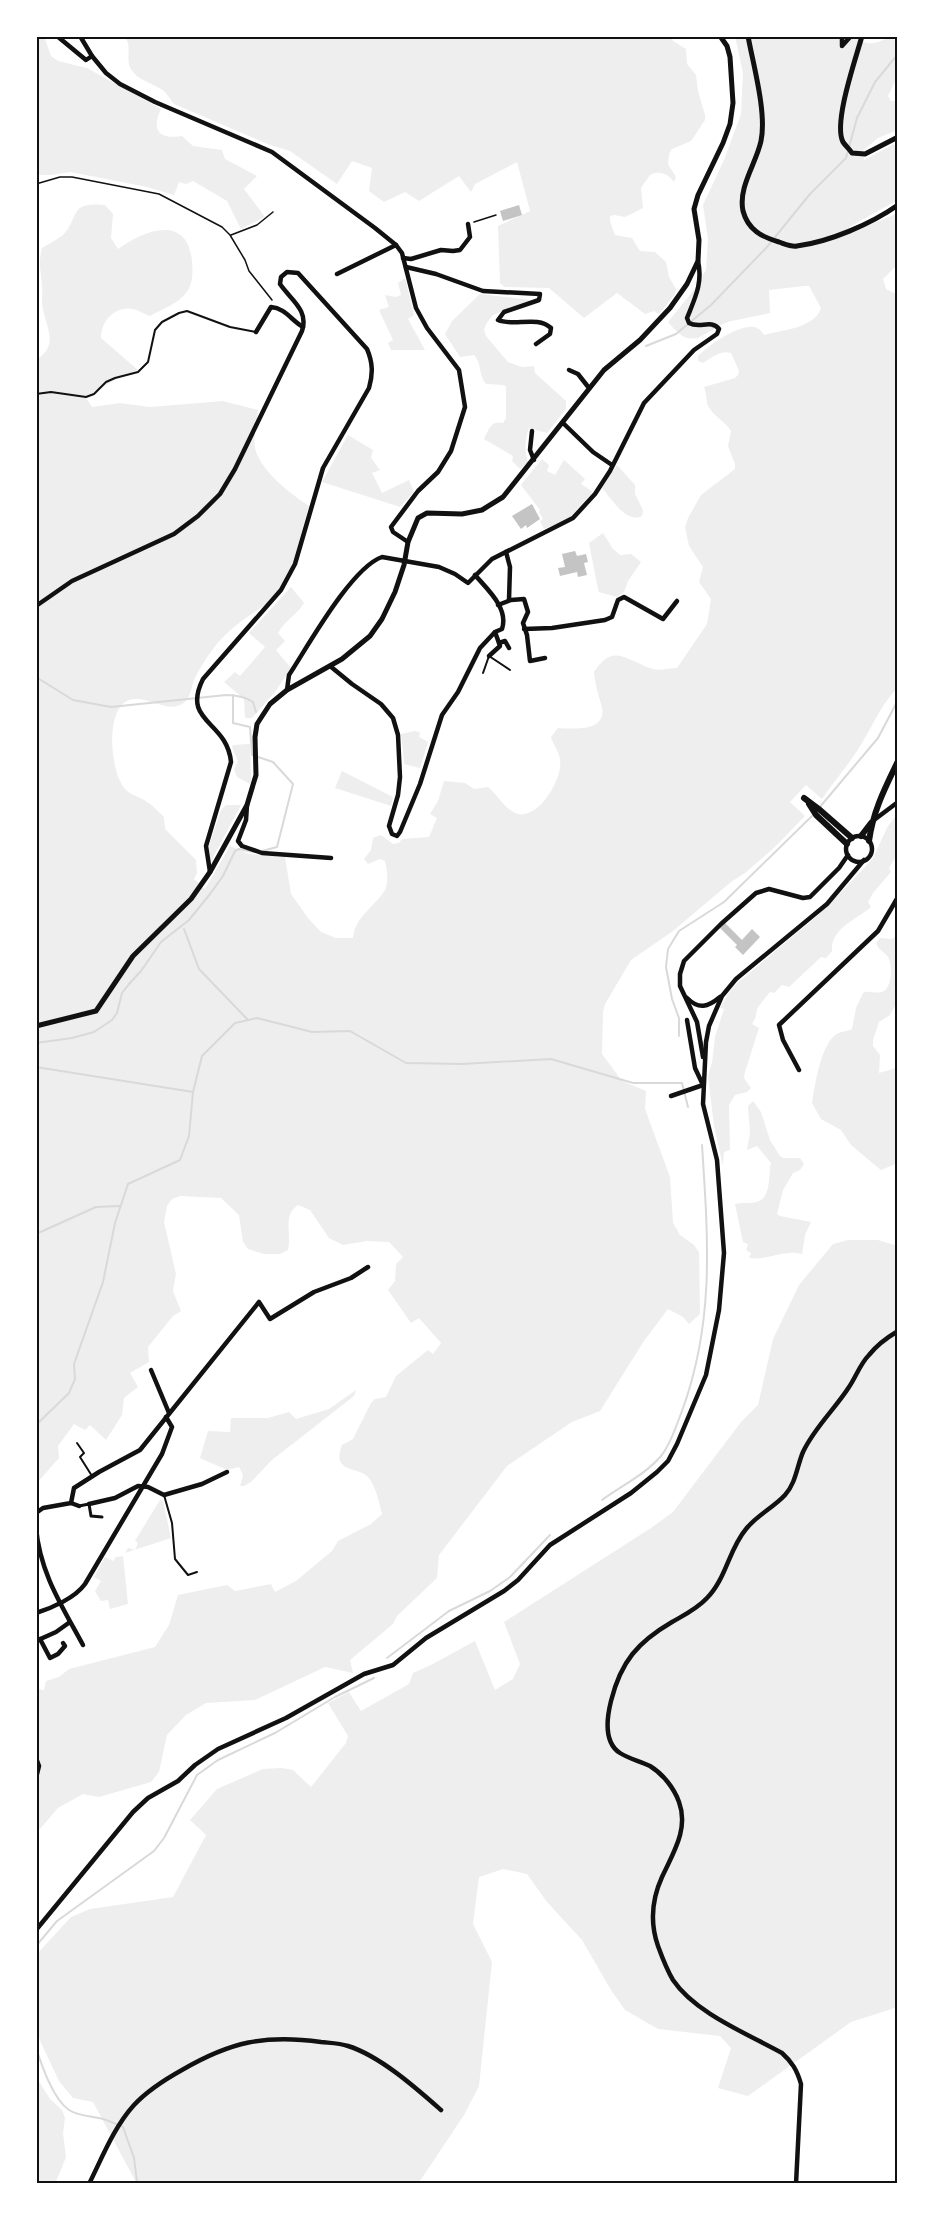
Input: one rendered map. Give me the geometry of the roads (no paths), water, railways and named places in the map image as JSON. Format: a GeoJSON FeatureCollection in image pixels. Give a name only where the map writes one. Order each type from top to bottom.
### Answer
{"type":"FeatureCollection","features":[{"type":"Feature","properties":{"kind":"main road"},"geometry":{"type":"LineString","coordinates":[[869,841],[871,823],[879,799],[898,761]]}},
{"type":"Feature","properties":{"kind":"main road"},"geometry":{"type":"LineString","coordinates":[[806,801],[816,815],[849,841]]}},
{"type":"Feature","properties":{"kind":"main road"},"geometry":{"type":"LineString","coordinates":[[861,836],[871,823]]}},
{"type":"Feature","properties":{"kind":"street"},"geometry":{"type":"LineString","coordinates":[[57,36],[86,60],[92,56]]}},
{"type":"Feature","properties":{"kind":"street"},"geometry":{"type":"LineString","coordinates":[[80,36],[106,73],[120,84],[272,152],[396,244],[404,258],[416,308],[427,328],[459,370],[465,401],[464,417],[451,451],[438,472],[418,491],[392,523],[393,532],[408,542]]}},
{"type":"Feature","properties":{"kind":"street"},"geometry":{"type":"LineString","coordinates":[[287,690],[289,675],[339,598],[353,581],[376,560],[382,557],[404,564],[438,567],[455,574],[468,583],[488,562],[573,518],[595,494],[644,403],[694,350],[717,334],[719,329],[716,325],[708,323],[695,326],[689,323],[687,318],[699,290],[699,240],[694,209],[730,124],[733,103],[730,57],[727,46],[720,36]]}},
{"type":"Feature","properties":{"kind":"street"},"geometry":{"type":"LineString","coordinates":[[748,36],[762,115],[761,140],[742,195],[743,212],[750,225],[761,237],[794,247],[839,235],[887,213],[898,205]]}},
{"type":"Feature","properties":{"kind":"street"},"geometry":{"type":"LineString","coordinates":[[842,36],[842,46],[851,36]]}},
{"type":"Feature","properties":{"kind":"street"},"geometry":{"type":"LineString","coordinates":[[862,36],[842,110],[839,126],[842,141],[852,153],[865,153],[898,137]]}},
{"type":"Feature","properties":{"kind":"street"},"geometry":{"type":"LineString","coordinates":[[404,258],[411,259],[441,250],[460,250],[470,237],[468,224]]}},
{"type":"Feature","properties":{"kind":"street"},"geometry":{"type":"LineString","coordinates":[[337,274],[396,244]]}},
{"type":"Feature","properties":{"kind":"street"},"geometry":{"type":"LineString","coordinates":[[36,1026],[96,1011],[133,956],[191,899],[210,872],[247,805],[256,775],[257,724],[270,704],[287,690],[359,647],[369,636],[387,608],[418,518],[422,515],[440,512],[462,514],[489,508],[503,497],[604,370],[640,340],[670,308],[687,284],[698,261]]}},
{"type":"Feature","properties":{"kind":"street"},"geometry":{"type":"LineString","coordinates":[[406,267],[436,274],[483,291],[540,294],[539,300],[504,312],[498,320],[508,323],[520,321],[548,324],[551,328],[550,334],[536,344]]}},
{"type":"Feature","properties":{"kind":"street"},"geometry":{"type":"LineString","coordinates":[[36,606],[72,581],[174,534],[198,516],[220,494],[235,469],[303,327],[302,311],[280,284],[281,277],[287,272],[294,272],[300,276],[368,349],[372,363],[372,379],[323,468],[295,564],[286,581],[268,606],[203,679],[197,690],[195,699],[197,707],[221,735],[230,751],[231,762],[206,846],[210,872]]}},
{"type":"Feature","properties":{"kind":"street"},"geometry":{"type":"LineString","coordinates":[[256,332],[271,307],[279,307],[303,327]]}},
{"type":"Feature","properties":{"kind":"street"},"geometry":{"type":"LineString","coordinates":[[569,370],[578,374],[589,388]]}},
{"type":"Feature","properties":{"kind":"street"},"geometry":{"type":"LineString","coordinates":[[562,423],[593,452],[612,465]]}},
{"type":"Feature","properties":{"kind":"street"},"geometry":{"type":"LineString","coordinates":[[532,431],[530,450],[534,460]]}},
{"type":"Feature","properties":{"kind":"street"},"geometry":{"type":"LineString","coordinates":[[506,552],[510,567],[509,600]]}},
{"type":"Feature","properties":{"kind":"street"},"geometry":{"type":"LineString","coordinates":[[330,666],[381,704],[393,717],[398,735],[400,777],[398,795],[389,826],[392,834],[397,836],[420,784],[442,715],[458,692],[474,656],[495,632],[502,629],[504,623],[498,605],[475,575]]}},
{"type":"Feature","properties":{"kind":"street"},"geometry":{"type":"LineString","coordinates":[[524,629],[552,628],[605,620],[612,617],[618,600],[624,597],[663,619],[677,601]]}},
{"type":"Feature","properties":{"kind":"street"},"geometry":{"type":"LineString","coordinates":[[498,605],[509,600],[524,599],[528,612],[523,623],[530,661],[545,658]]}},
{"type":"Feature","properties":{"kind":"street"},"geometry":{"type":"LineString","coordinates":[[489,656],[500,646],[495,632]]}},
{"type":"Feature","properties":{"kind":"street"},"geometry":{"type":"LineString","coordinates":[[499,643],[505,641],[509,648]]}},
{"type":"Feature","properties":{"kind":"street"},"geometry":{"type":"LineString","coordinates":[[871,823],[898,802]]}},
{"type":"Feature","properties":{"kind":"street"},"geometry":{"type":"LineString","coordinates":[[247,805],[246,820],[238,841],[242,846],[262,853],[331,858]]}},
{"type":"Feature","properties":{"kind":"street"},"geometry":{"type":"LineString","coordinates":[[683,993],[698,1006],[712,1004],[722,996],[736,979],[827,904],[871,852],[869,841],[861,836],[849,841],[848,855],[839,868],[810,897],[803,898],[769,889],[749,898],[684,961],[680,979],[683,993],[697,1022],[705,1069]]}},
{"type":"Feature","properties":{"kind":"street"},"geometry":{"type":"LineString","coordinates":[[848,855],[854,860],[864,860]]}},
{"type":"Feature","properties":{"kind":"street"},"geometry":{"type":"LineString","coordinates":[[799,1070],[783,1040],[779,1025],[879,931],[898,897]]}},
{"type":"Feature","properties":{"kind":"street"},"geometry":{"type":"LineString","coordinates":[[36,1930],[148,1798],[178,1781],[195,1765],[224,1745],[286,1718],[364,1674],[393,1665],[426,1638],[504,1591],[518,1580],[550,1545],[631,1493],[668,1461],[706,1375],[719,1310],[724,1253],[717,1160],[703,1104],[703,1085],[709,1026],[722,996]]}},
{"type":"Feature","properties":{"kind":"street"},"geometry":{"type":"LineString","coordinates":[[687,1020],[695,1068],[703,1085]]}},
{"type":"Feature","properties":{"kind":"street"},"geometry":{"type":"LineString","coordinates":[[671,1096],[703,1085]]}},
{"type":"Feature","properties":{"kind":"street"},"geometry":{"type":"LineString","coordinates":[[68,1504],[74,1488],[140,1450],[260,1302],[270,1319],[314,1292],[351,1278],[368,1267]]}},
{"type":"Feature","properties":{"kind":"street"},"geometry":{"type":"LineString","coordinates":[[796,2181],[801,2084],[798,2074],[789,2059],[782,2053],[714,2016],[690,1998],[673,1980],[660,1952],[653,1932],[653,1903],[659,1884],[680,1839],[683,1825],[682,1813],[675,1793],[662,1775],[617,1752],[611,1744],[608,1732],[611,1701],[627,1659],[645,1640],[696,1608],[709,1597],[746,1528],[786,1494],[791,1487],[803,1451],[850,1386],[869,1354],[898,1332]]}},
{"type":"Feature","properties":{"kind":"street"},"geometry":{"type":"LineString","coordinates":[[36,1613],[47,1610],[80,1591],[168,1442],[172,1427],[151,1370]]}},
{"type":"Feature","properties":{"kind":"street"},"geometry":{"type":"LineString","coordinates":[[36,1513],[43,1508],[68,1504],[79,1506],[114,1498],[136,1486],[142,1486],[164,1495],[202,1485],[227,1472]]}},
{"type":"Feature","properties":{"kind":"street"},"geometry":{"type":"LineString","coordinates":[[89,1504],[91,1516],[102,1517]]}},
{"type":"Feature","properties":{"kind":"street"},"geometry":{"type":"LineString","coordinates":[[36,1528],[45,1574],[58,1603],[83,1645]]}},
{"type":"Feature","properties":{"kind":"street"},"geometry":{"type":"LineString","coordinates":[[63,1643],[65,1646],[60,1652],[50,1658],[38,1640],[56,1632],[70,1622]]}},
{"type":"Feature","properties":{"kind":"street"},"geometry":{"type":"LineString","coordinates":[[36,1758],[39,1766],[36,1778]]}},
{"type":"Feature","properties":{"kind":"street"},"geometry":{"type":"LineString","coordinates":[[89,2184],[128,2112],[160,2083],[209,2056],[234,2045],[255,2040],[303,2039],[347,2046],[377,2061],[422,2093],[441,2110]]}},
{"type":"Feature","properties":{"kind":"lane"},"geometry":{"type":"LineString","coordinates":[[36,394],[51,392],[86,397],[94,394],[106,382],[138,372],[148,362],[155,330],[162,322],[179,313],[187,311],[230,327],[256,332]]}},
{"type":"Feature","properties":{"kind":"lane"},"geometry":{"type":"LineString","coordinates":[[483,673],[489,656],[510,670]]}},
{"type":"Feature","properties":{"kind":"lane"},"geometry":{"type":"LineString","coordinates":[[76,1443],[84,1453],[80,1457],[92,1476]]}},
{"type":"Feature","properties":{"kind":"lane"},"geometry":{"type":"LineString","coordinates":[[164,1495],[172,1523],[175,1559],[188,1575],[196,1572]]}},
{"type":"Feature","properties":{"kind":"waterway"},"geometry":{"type":"LineString","coordinates":[[646,346],[676,334],[711,305],[767,247],[810,194],[846,158],[857,118],[875,82],[898,54]]}},
{"type":"Feature","properties":{"kind":"waterway"},"geometry":{"type":"LineString","coordinates":[[36,677],[73,700],[111,707],[230,695],[243,697],[253,702],[256,712]]}},
{"type":"Feature","properties":{"kind":"waterway"},"geometry":{"type":"LineString","coordinates":[[233,695],[233,723],[250,727],[252,755],[273,762],[293,784],[277,847],[262,851]]}},
{"type":"Feature","properties":{"kind":"waterway"},"geometry":{"type":"LineString","coordinates":[[819,808],[878,738],[898,700]]}},
{"type":"Feature","properties":{"kind":"waterway"},"geometry":{"type":"LineString","coordinates":[[679,1036],[679,1018],[672,999],[666,967],[668,949],[679,931],[724,902],[813,815]]}},
{"type":"Feature","properties":{"kind":"waterway"},"geometry":{"type":"LineString","coordinates":[[36,1043],[94,1032],[112,1020],[117,1013],[122,993],[161,942],[189,920],[210,894],[223,876],[235,851],[239,849],[253,852]]}},
{"type":"Feature","properties":{"kind":"waterway"},"geometry":{"type":"LineString","coordinates":[[184,929],[199,969],[248,1020]]}},
{"type":"Feature","properties":{"kind":"waterway"},"geometry":{"type":"LineString","coordinates":[[36,1425],[69,1393],[75,1379],[74,1364],[103,1282],[115,1223],[128,1184],[180,1160],[189,1136],[193,1092],[202,1056],[235,1023],[257,1018],[312,1032],[350,1031],[406,1063],[462,1064],[551,1059],[633,1083],[682,1083],[688,1107]]}},
{"type":"Feature","properties":{"kind":"waterway"},"geometry":{"type":"LineString","coordinates":[[36,1067],[193,1092]]}},
{"type":"Feature","properties":{"kind":"waterway"},"geometry":{"type":"LineString","coordinates":[[602,1500],[633,1480],[665,1451],[693,1378],[700,1345],[707,1279],[702,1145]]}},
{"type":"Feature","properties":{"kind":"waterway"},"geometry":{"type":"LineString","coordinates":[[36,1234],[96,1207],[120,1206]]}},
{"type":"Feature","properties":{"kind":"waterway"},"geometry":{"type":"LineString","coordinates":[[387,1658],[449,1611],[490,1591],[510,1577],[550,1535]]}},
{"type":"Feature","properties":{"kind":"waterway"},"geometry":{"type":"LineString","coordinates":[[36,1946],[57,1921],[154,1851],[164,1838],[197,1775],[218,1760],[275,1733],[335,1697],[374,1678]]}},
{"type":"Feature","properties":{"kind":"waterway"},"geometry":{"type":"LineString","coordinates":[[36,2048],[49,2082],[63,2105],[78,2114],[106,2120],[123,2127],[134,2158],[137,2182]]}}]}
